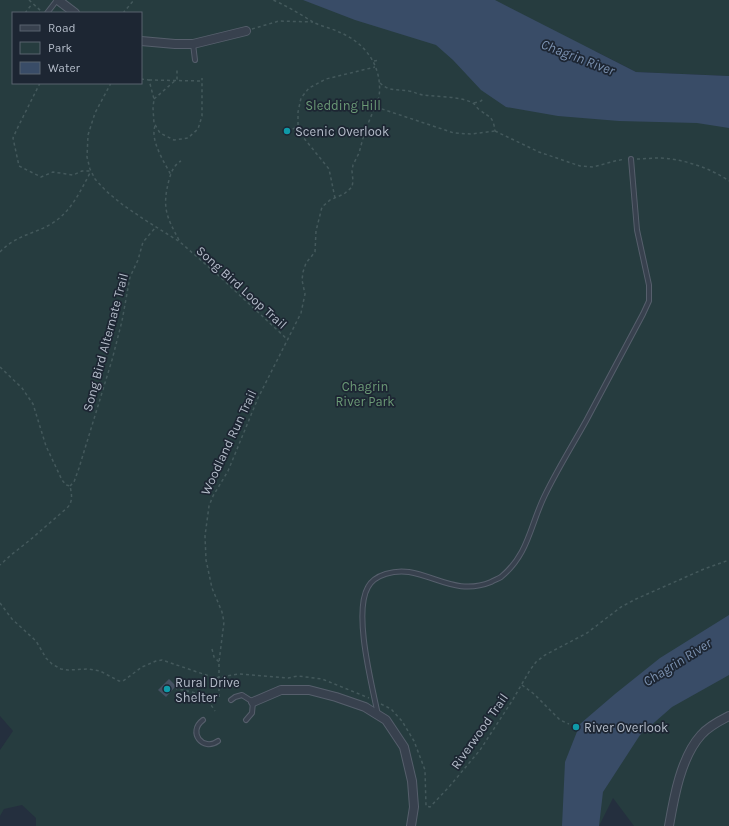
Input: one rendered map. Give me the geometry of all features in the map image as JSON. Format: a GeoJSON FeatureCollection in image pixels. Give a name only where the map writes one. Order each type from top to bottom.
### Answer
{"type":"FeatureCollection","features":[{"type":"Feature","properties":{"kind":"street"},"geometry":{"type":"LineString","coordinates":[[58,0],[74,12]]}},
{"type":"Feature","properties":{"kind":"street"},"geometry":{"type":"LineString","coordinates":[[142,40],[167,44],[193,44],[246,31]]}},
{"type":"Feature","properties":{"kind":"street"},"geometry":{"type":"LineString","coordinates":[[253,702],[280,690],[309,690],[365,707],[386,720],[404,747],[412,781],[414,807],[411,826]]}},
{"type":"Feature","properties":{"kind":"street"},"geometry":{"type":"LineString","coordinates":[[669,826],[673,802],[688,753],[701,735],[718,721],[729,716]]}},
{"type":"Feature","properties":{"kind":"lane"},"geometry":{"type":"LineString","coordinates":[[47,12],[58,0]]}},
{"type":"Feature","properties":{"kind":"lane"},"geometry":{"type":"LineString","coordinates":[[193,44],[195,60]]}},
{"type":"Feature","properties":{"kind":"lane"},"geometry":{"type":"LineString","coordinates":[[378,715],[364,640],[362,617],[364,598],[368,586],[377,578],[395,572],[408,572],[464,587],[483,585],[500,578],[514,565],[527,544],[546,491],[643,314],[648,301],[649,285],[637,230],[630,159]]}},
{"type":"Feature","properties":{"kind":"lane"},"geometry":{"type":"LineString","coordinates":[[231,700],[242,695],[253,702],[252,713],[246,720]]}},
{"type":"Feature","properties":{"kind":"lane"},"geometry":{"type":"LineString","coordinates":[[203,720],[198,723],[196,729],[197,736],[201,742],[208,745],[214,744],[218,741]]}},
{"type":"Feature","properties":{"kind":"path"},"geometry":{"type":"LineString","coordinates":[[29,0],[32,4],[44,12]]}},
{"type":"Feature","properties":{"kind":"path"},"geometry":{"type":"LineString","coordinates":[[124,12],[134,0]]}},
{"type":"Feature","properties":{"kind":"path","name":"Song Bird Loop Trail"},"geometry":{"type":"LineString","coordinates":[[110,84],[89,128],[86,152],[91,171],[97,182],[106,191],[156,227],[180,242],[220,276],[288,340],[298,320],[304,300],[305,291],[302,280],[303,272],[306,263],[315,252],[319,213],[325,204],[348,192],[353,185],[353,165],[359,153],[362,138],[379,97],[379,82],[374,61],[368,52],[356,40],[340,32],[313,22],[273,0]]}},
{"type":"Feature","properties":{"kind":"path"},"geometry":{"type":"LineString","coordinates":[[25,12],[32,4]]}},
{"type":"Feature","properties":{"kind":"path"},"geometry":{"type":"LineString","coordinates":[[246,31],[278,21],[313,22]]}},
{"type":"Feature","properties":{"kind":"path"},"geometry":{"type":"LineString","coordinates":[[374,61],[380,60]]}},
{"type":"Feature","properties":{"kind":"path"},"geometry":{"type":"LineString","coordinates":[[335,198],[329,169],[303,137],[298,127],[298,112],[301,98],[309,88],[326,79],[375,66]]}},
{"type":"Feature","properties":{"kind":"path"},"geometry":{"type":"LineString","coordinates":[[154,99],[175,81],[177,78],[177,70]]}},
{"type":"Feature","properties":{"kind":"path"},"geometry":{"type":"LineString","coordinates":[[142,78],[175,81],[201,79],[202,116],[198,129],[188,138],[174,140],[160,133],[154,123],[152,108],[154,99],[149,80]]}},
{"type":"Feature","properties":{"kind":"path"},"geometry":{"type":"LineString","coordinates":[[379,82],[384,87],[394,90],[408,91],[419,95],[444,97],[474,103],[483,99]]}},
{"type":"Feature","properties":{"kind":"path"},"geometry":{"type":"LineString","coordinates":[[0,252],[16,239],[46,227],[67,212],[75,202],[91,171],[82,171],[73,175],[53,172],[41,178],[19,166],[13,138],[40,84]]}},
{"type":"Feature","properties":{"kind":"path"},"geometry":{"type":"LineString","coordinates":[[474,103],[478,109],[491,117],[495,131]]}},
{"type":"Feature","properties":{"kind":"path"},"geometry":{"type":"LineString","coordinates":[[375,107],[454,133],[471,134],[495,131],[539,152],[584,167],[595,167],[615,161],[630,159],[673,159],[714,172],[729,181]]}},
{"type":"Feature","properties":{"kind":"path"},"geometry":{"type":"LineString","coordinates":[[156,126],[154,133],[156,146],[171,174]]}},
{"type":"Feature","properties":{"kind":"path"},"geometry":{"type":"LineString","coordinates":[[287,131],[298,127]]}},
{"type":"Feature","properties":{"kind":"path"},"geometry":{"type":"LineString","coordinates":[[180,161],[175,165],[171,174],[166,192],[165,207],[180,242]]}},
{"type":"Feature","properties":{"kind":"path","name":"Song Bird Alternate Trail"},"geometry":{"type":"LineString","coordinates":[[70,486],[74,482],[83,457],[112,360],[122,321],[130,277],[138,260],[143,242],[156,227]]}},
{"type":"Feature","properties":{"kind":"path","name":"Woodland Run Trail"},"geometry":{"type":"LineString","coordinates":[[218,696],[219,662],[224,622],[222,612],[212,588],[206,560],[205,536],[209,506],[213,496],[228,471],[258,398],[288,340]]}},
{"type":"Feature","properties":{"kind":"path"},"geometry":{"type":"LineString","coordinates":[[0,367],[22,388],[30,399],[43,437],[56,468],[63,482],[70,486],[72,500],[69,506],[0,565]]}},
{"type":"Feature","properties":{"kind":"path","name":"Riverwood Trail"},"geometry":{"type":"LineString","coordinates":[[218,678],[239,674],[288,678],[298,676],[322,680],[391,709],[402,721],[414,741],[425,770],[426,806],[430,807],[477,755],[499,722],[530,670],[540,658],[587,633],[631,601],[704,569],[729,560]]}},
{"type":"Feature","properties":{"kind":"path"},"geometry":{"type":"LineString","coordinates":[[0,603],[12,619],[36,641],[48,661],[61,669],[94,669],[119,681],[123,681],[142,667],[158,660],[162,660],[218,678]]}},
{"type":"Feature","properties":{"kind":"path"},"geometry":{"type":"LineString","coordinates":[[212,649],[214,657],[219,662]]}},
{"type":"Feature","properties":{"kind":"path"},"geometry":{"type":"LineString","coordinates":[[522,685],[534,694],[560,720],[569,724]]}},
{"type":"Feature","properties":{"kind":"path"},"geometry":{"type":"LineString","coordinates":[[175,687],[177,689],[193,691],[203,697],[210,703],[215,711]]}},
{"type":"Feature","properties":{"kind":"green space","name":"Chagrin River Park"},"geometry":{"type":"Polygon","coordinates":[[[0,0],[729,0],[729,76],[636,72],[595,51],[588,86],[729,100],[729,826],[634,826],[613,798],[599,826],[36,826],[36,818],[22,805],[4,809],[0,816],[0,750],[13,731],[0,716],[0,0]]]}},
{"type":"Feature","properties":{"kind":"water","name":"Chagrin River"},"geometry":{"type":"Polygon","coordinates":[[[303,0],[495,0],[636,72],[729,76],[729,128],[697,123],[619,121],[558,116],[506,107],[481,90],[453,60],[436,45],[355,20],[303,0]]]}},
{"type":"Feature","properties":{"kind":"water","name":"Chagrin River"},"geometry":{"type":"Polygon","coordinates":[[[729,615],[729,675],[672,707],[640,735],[603,792],[599,826],[562,826],[565,762],[580,724],[660,658],[729,615]]]}},
{"type":"Feature","properties":{"kind":"building","name":"Rural Drive Shelter"},"geometry":{"type":"Polygon","coordinates":[[[169,679],[176,686],[166,697],[158,690],[169,679]]]}},
{"type":"Feature","properties":{"kind":"place","name":"Scenic Overlook"},"geometry":{"type":"Point","coordinates":[287,131]}},
{"type":"Feature","properties":{"kind":"place","name":"Rural Drive Shelter"},"geometry":{"type":"Point","coordinates":[167,689]}},
{"type":"Feature","properties":{"kind":"place","name":"River Overlook"},"geometry":{"type":"Point","coordinates":[576,727]}},
{"type":"Feature","properties":{"kind":"park label","name":"Sledding Hill"},"geometry":{"type":"Point","coordinates":[343,105]}}]}
